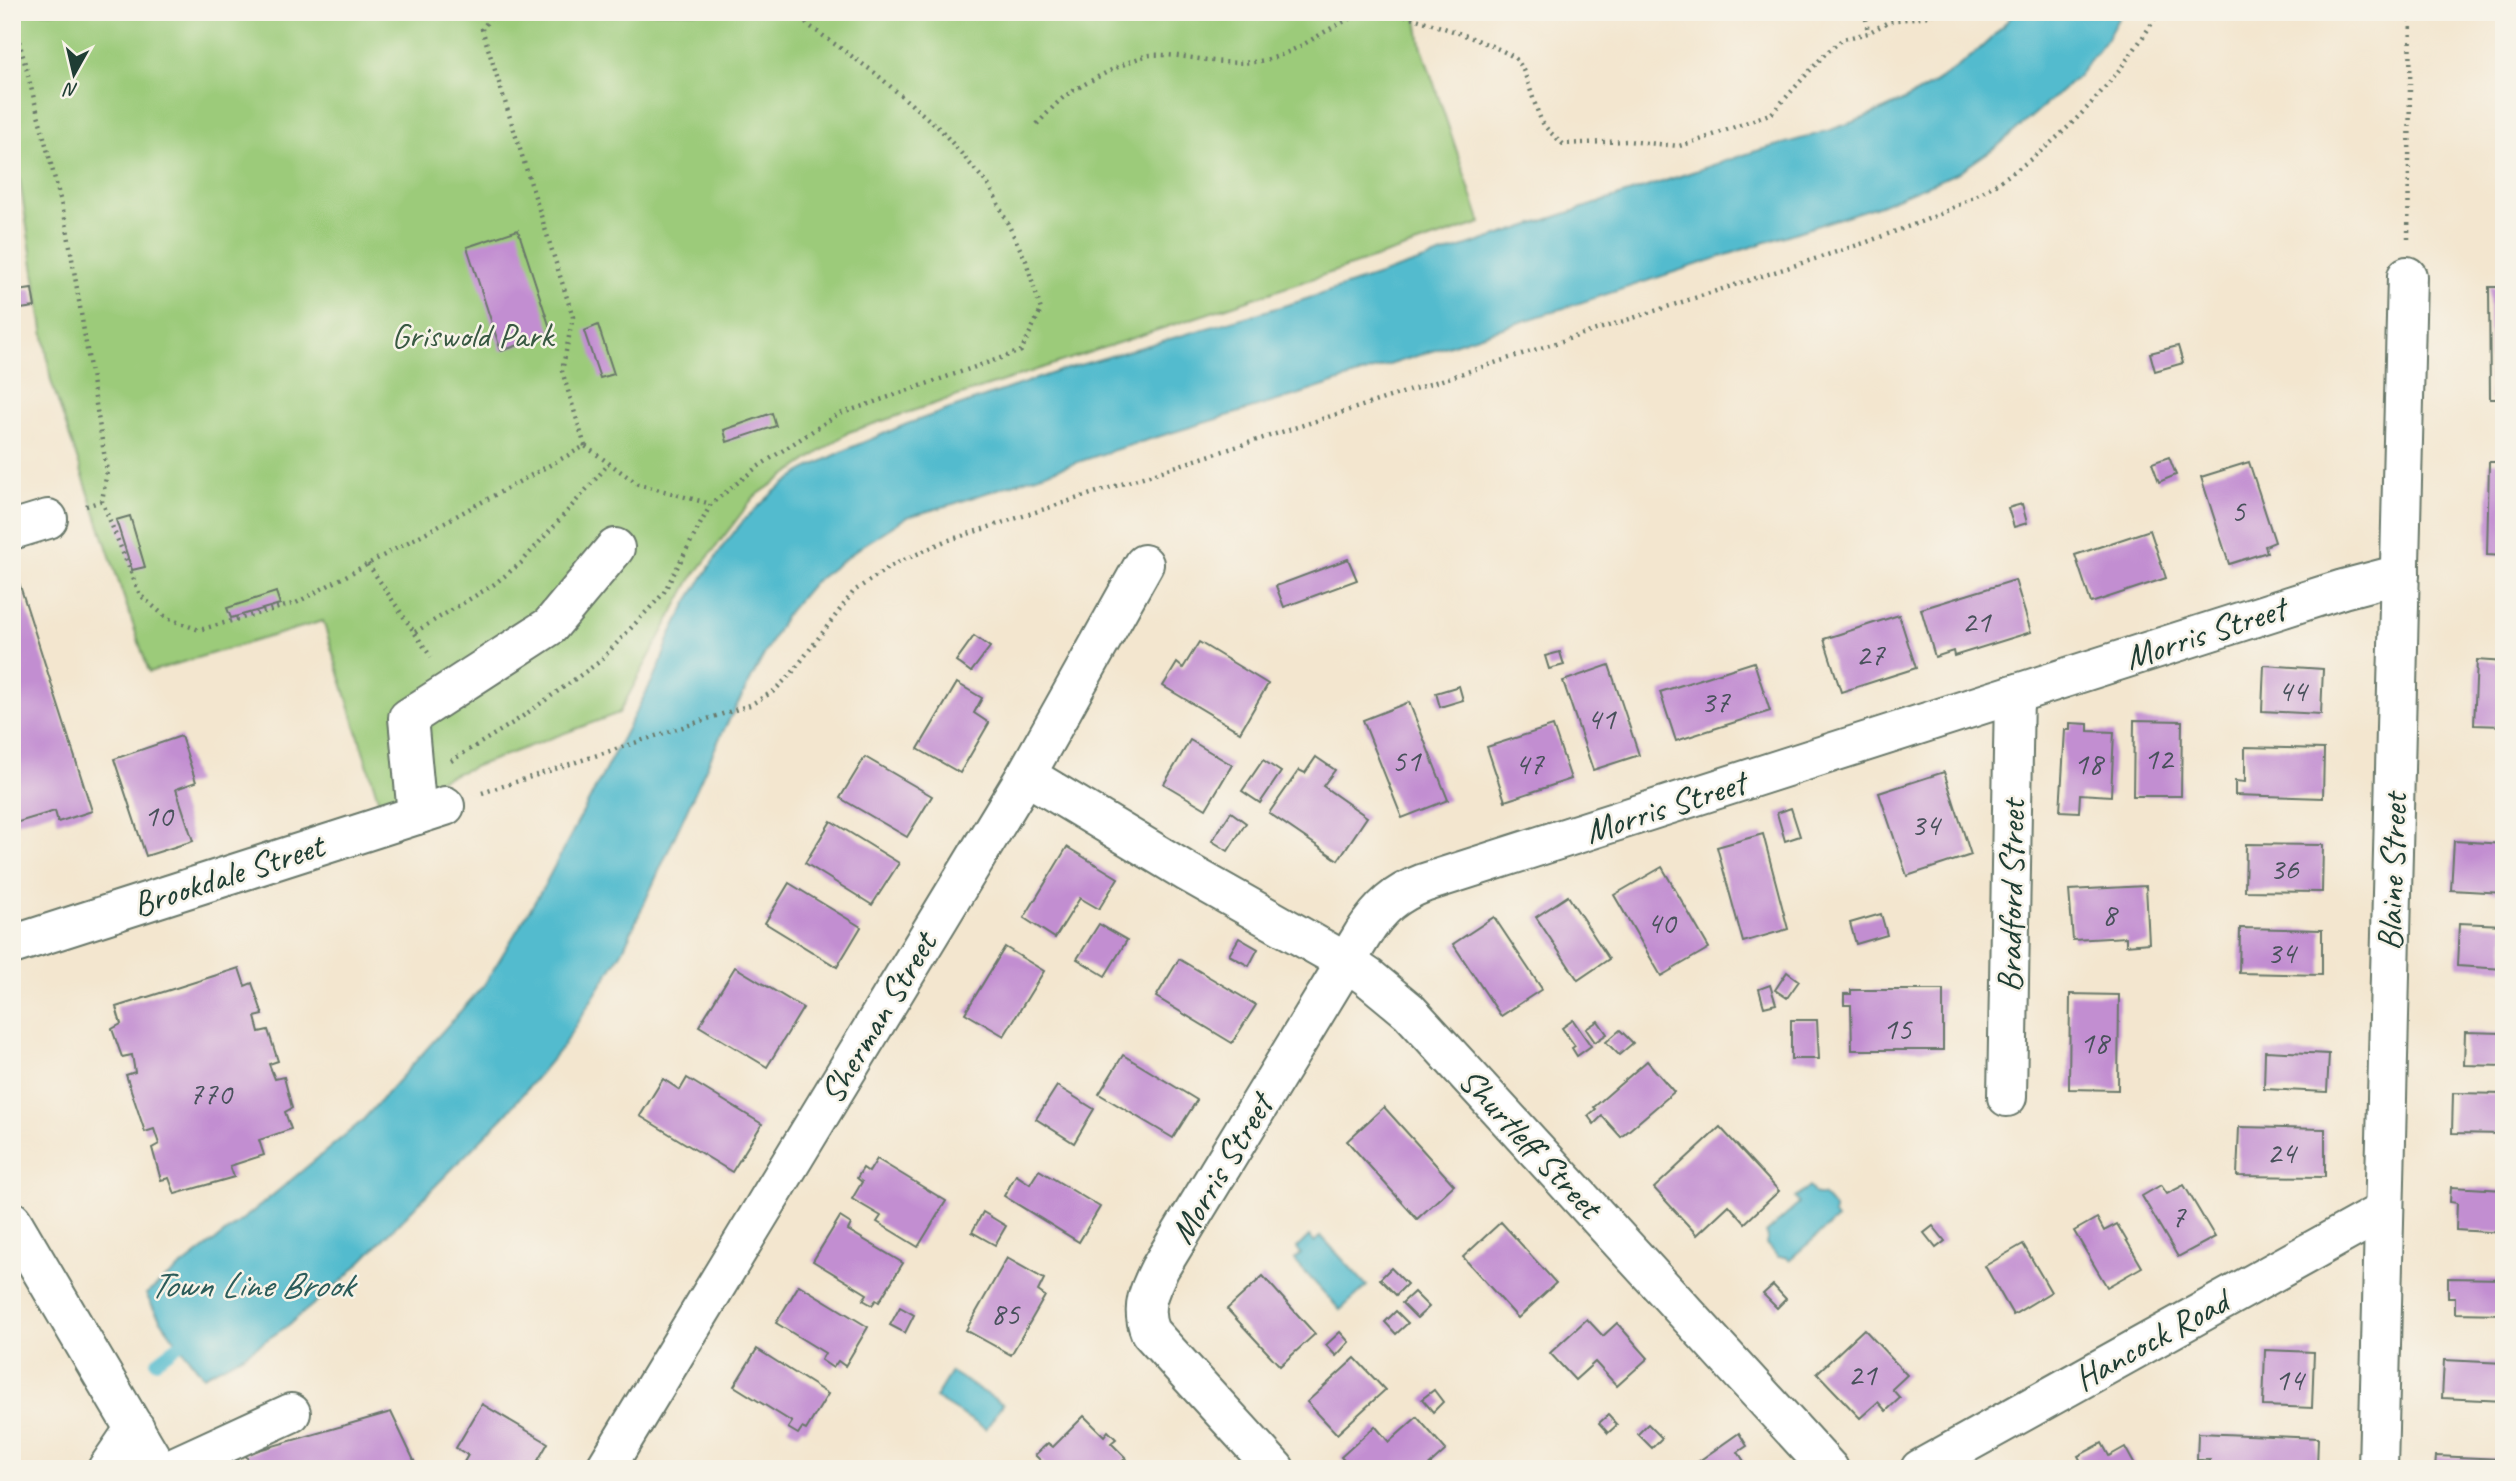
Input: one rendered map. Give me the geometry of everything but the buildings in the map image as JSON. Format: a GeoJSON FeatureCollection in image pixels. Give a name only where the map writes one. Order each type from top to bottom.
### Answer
{"type":"FeatureCollection","features":[{"type":"Feature","properties":{"kind":"street","name":"Blaine Street"},"geometry":{"type":"LineString","coordinates":[[2378,1469],[2382,1212],[2407,276]]}},
{"type":"Feature","properties":{"kind":"street"},"geometry":{"type":"LineString","coordinates":[[431,810],[408,719],[550,626],[615,548]]}},
{"type":"Feature","properties":{"kind":"street","name":"Sherman Street"},"geometry":{"type":"LineString","coordinates":[[605,1469],[1026,775],[1144,564]]}},
{"type":"Feature","properties":{"kind":"street","name":"Morris Street"},"geometry":{"type":"LineString","coordinates":[[1275,1469],[1156,1339],[1146,1322],[1145,1310],[1149,1291],[1160,1268],[1381,908],[1405,891],[2343,589],[2400,574]]}},
{"type":"Feature","properties":{"kind":"street","name":"Bradford Street"},"geometry":{"type":"LineString","coordinates":[[2007,1097],[2014,694]]}},
{"type":"Feature","properties":{"kind":"street","name":"Shurtleff Street"},"geometry":{"type":"LineString","coordinates":[[1026,775],[1187,872],[1346,962],[1409,1011],[1829,1469]]}},
{"type":"Feature","properties":{"kind":"street","name":"Brookdale Street"},"geometry":{"type":"LineString","coordinates":[[12,945],[431,810]]}},
{"type":"Feature","properties":{"kind":"street","name":"Hancock Road"},"geometry":{"type":"LineString","coordinates":[[1920,1469],[2382,1212]]}},
{"type":"Feature","properties":{"kind":"street"},"geometry":{"type":"LineString","coordinates":[[12,1221],[159,1469]]}},
{"type":"Feature","properties":{"kind":"street"},"geometry":{"type":"LineString","coordinates":[[169,1469],[291,1413]]}},
{"type":"Feature","properties":{"kind":"street"},"geometry":{"type":"LineString","coordinates":[[107,1469],[135,1428]]}},
{"type":"Feature","properties":{"kind":"path"},"geometry":{"type":"LineString","coordinates":[[495,12],[482,30],[573,317],[562,371],[585,446],[638,485],[711,504]]}},
{"type":"Feature","properties":{"kind":"path"},"geometry":{"type":"LineString","coordinates":[[431,810],[442,767],[516,721],[599,662],[663,594],[711,504],[756,468],[837,415],[1020,351],[1041,310],[1026,261],[990,187],[941,130],[875,73],[790,12]]}},
{"type":"Feature","properties":{"kind":"path"},"geometry":{"type":"LineString","coordinates":[[1037,124],[1065,96],[1127,63],[1149,55],[1241,64],[1289,53],[1333,27],[1357,15],[1371,12]]}},
{"type":"Feature","properties":{"kind":"path"},"geometry":{"type":"LineString","coordinates":[[1391,12],[1414,16],[1436,27],[1496,47],[1517,60],[1544,125],[1563,144],[1627,141],[1679,146],[1772,113],[1825,54],[1843,39],[1868,33],[1890,21],[1929,16],[1936,12]]}},
{"type":"Feature","properties":{"kind":"path"},"geometry":{"type":"LineString","coordinates":[[1865,12],[1868,33]]}},
{"type":"Feature","properties":{"kind":"path"},"geometry":{"type":"LineString","coordinates":[[431,810],[750,705],[774,691],[792,673],[854,591],[891,566],[943,542],[1867,242],[1940,214],[1984,191],[2027,163],[2063,134],[2118,72],[2159,12]]}},
{"type":"Feature","properties":{"kind":"path"},"geometry":{"type":"LineString","coordinates":[[2407,276],[2411,12]]}},
{"type":"Feature","properties":{"kind":"path"},"geometry":{"type":"LineString","coordinates":[[12,14],[66,222],[107,471],[102,501],[140,595],[167,618],[199,630],[296,603],[585,446]]}},
{"type":"Feature","properties":{"kind":"path"},"geometry":{"type":"LineString","coordinates":[[415,632],[493,585],[521,563],[610,464]]}},
{"type":"Feature","properties":{"kind":"path"},"geometry":{"type":"LineString","coordinates":[[368,564],[452,690]]}},
{"type":"Feature","properties":{"kind":"green space","name":"Griswold Park"},"geometry":{"type":"Polygon","coordinates":[[[12,12],[1416,12],[1421,45],[1481,223],[849,432],[754,497],[690,581],[619,713],[379,802],[323,621],[149,672],[51,381],[12,130],[12,12]]]}},
{"type":"Feature","properties":{"kind":"water","name":"Town Line Brook"},"geometry":{"type":"Polygon","coordinates":[[[2015,12],[2122,12],[2107,38],[2076,78],[2000,144],[1959,172],[1880,205],[1300,394],[1114,450],[907,517],[862,546],[813,583],[785,616],[721,735],[623,950],[562,1047],[505,1115],[346,1277],[286,1327],[242,1356],[203,1376],[165,1326],[146,1294],[261,1205],[362,1121],[484,985],[543,888],[659,668],[670,636],[688,601],[723,546],[744,520],[775,491],[804,470],[907,424],[1059,371],[1297,302],[1864,118],[1930,86],[1960,66],[2015,12]]]}},
{"type":"Feature","properties":{"kind":"water"},"geometry":{"type":"Polygon","coordinates":[[[1809,1187],[1816,1195],[1823,1195],[1834,1208],[1837,1219],[1789,1260],[1786,1257],[1778,1257],[1766,1244],[1766,1233],[1799,1204],[1795,1198],[1809,1187]]]}},
{"type":"Feature","properties":{"kind":"water"},"geometry":{"type":"Polygon","coordinates":[[[1309,1236],[1314,1242],[1321,1236],[1367,1286],[1340,1310],[1294,1260],[1301,1254],[1297,1248],[1309,1236]]]}},
{"type":"Feature","properties":{"kind":"water"},"geometry":{"type":"Polygon","coordinates":[[[951,1372],[1003,1404],[986,1429],[935,1398],[951,1372]]]}},
{"type":"Feature","properties":{"kind":"waterway"},"geometry":{"type":"LineString","coordinates":[[156,1362],[192,1335]]}}]}
